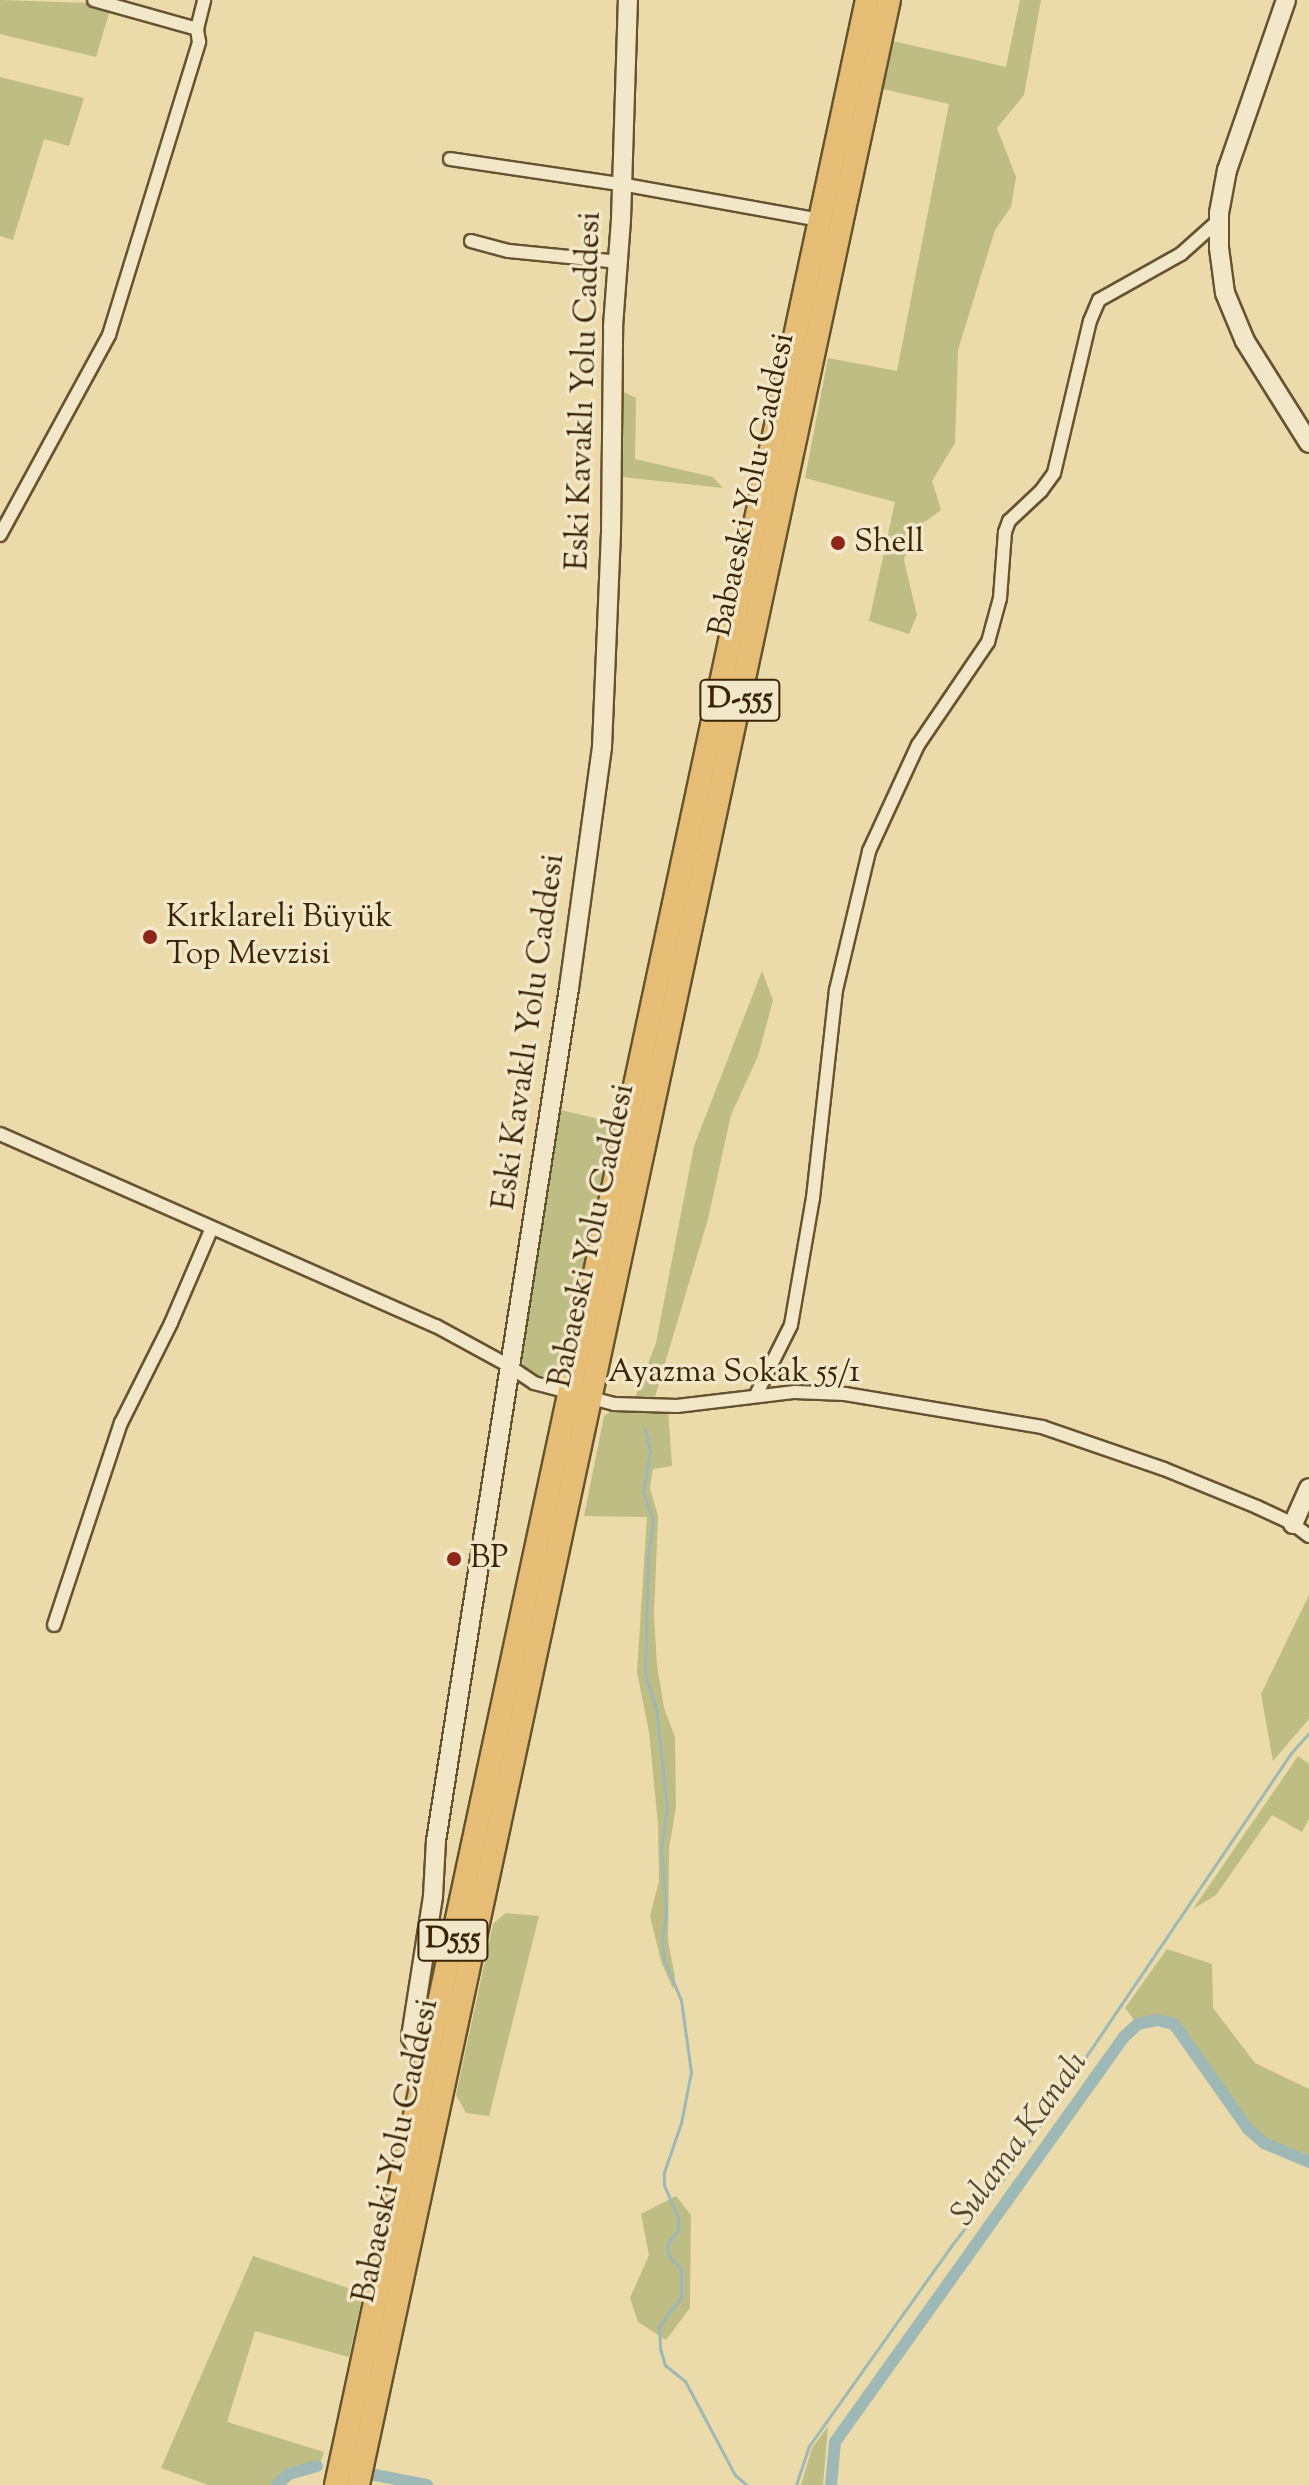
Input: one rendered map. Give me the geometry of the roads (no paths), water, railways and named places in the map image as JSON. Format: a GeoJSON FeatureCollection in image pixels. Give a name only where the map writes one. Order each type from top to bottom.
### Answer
{"type":"FeatureCollection","features":[{"type":"Feature","properties":{"kind":"highway","name":"Babaeski Yolu Caddesi"},"geometry":{"type":"LineString","coordinates":[[336,2485],[867,0]]}},
{"type":"Feature","properties":{"kind":"highway","name":"Babaeski Yolu Caddesi"},"geometry":{"type":"LineString","coordinates":[[358,2485],[889,0]]}},
{"type":"Feature","properties":{"kind":"street"},"geometry":{"type":"LineString","coordinates":[[94,0],[175,26],[197,29]]}},
{"type":"Feature","properties":{"kind":"street"},"geometry":{"type":"LineString","coordinates":[[0,535],[19,506],[109,335],[199,42],[197,29],[204,0]]}},
{"type":"Feature","properties":{"kind":"street","name":"Eski Kavaklı Yolu Caddesi"},"geometry":{"type":"LineString","coordinates":[[426,2062],[411,2037],[433,1896],[436,1841],[570,982],[602,747],[612,521],[613,326],[619,262],[628,0]]}},
{"type":"Feature","properties":{"kind":"street"},"geometry":{"type":"LineString","coordinates":[[1286,0],[1227,170],[1219,220],[1225,293],[1245,341],[1309,443]]}},
{"type":"Feature","properties":{"kind":"street"},"geometry":{"type":"LineString","coordinates":[[450,159],[620,184],[820,220]]}},
{"type":"Feature","properties":{"kind":"street"},"geometry":{"type":"LineString","coordinates":[[756,1395],[791,1325],[813,1198],[836,990],[869,851],[918,745],[988,642],[1000,598],[1005,532],[1009,521],[1041,491],[1054,473],[1090,321],[1099,300],[1181,254],[1219,220]]}},
{"type":"Feature","properties":{"kind":"street"},"geometry":{"type":"LineString","coordinates":[[471,241],[509,251],[619,262]]}},
{"type":"Feature","properties":{"kind":"street","name":"Ayazma Sokak 55/1"},"geometry":{"type":"LineString","coordinates":[[0,1134],[211,1230],[436,1326],[534,1383],[614,1404],[677,1406],[756,1395],[845,1394],[1042,1427],[1152,1464],[1293,1524],[1309,1536]]}},
{"type":"Feature","properties":{"kind":"street"},"geometry":{"type":"LineString","coordinates":[[54,1625],[121,1423],[171,1323],[211,1230]]}},
{"type":"Feature","properties":{"kind":"street"},"geometry":{"type":"LineString","coordinates":[[1293,1524],[1309,1488]]}},
{"type":"Feature","properties":{"kind":"waterway"},"geometry":{"type":"LineString","coordinates":[[645,1428],[650,1451],[643,1492],[653,1521],[648,1558],[645,1674],[656,1707],[667,1808],[661,1848],[666,1912],[662,1941],[664,1960],[681,2000],[691,2072],[681,2123],[664,2172],[664,2185],[678,2218],[678,2230],[667,2245],[669,2256],[681,2270],[681,2297],[659,2326],[660,2348],[665,2365],[685,2381],[735,2475],[747,2485]]}},
{"type":"Feature","properties":{"kind":"waterway"},"geometry":{"type":"LineString","coordinates":[[796,2485],[809,2446],[951,2246],[1004,2178],[1291,1753],[1309,1733]]}},
{"type":"Feature","properties":{"kind":"waterway","name":"Sulama Kanalı"},"geometry":{"type":"LineString","coordinates":[[831,2485],[835,2442],[1125,2036],[1138,2024],[1157,2020],[1174,2024],[1248,2129],[1264,2143],[1309,2162]]}},
{"type":"Feature","properties":{"kind":"waterway","name":"Sulama Kanalı"},"geometry":{"type":"LineString","coordinates":[[277,2485],[289,2474],[317,2466]]}},
{"type":"Feature","properties":{"kind":"waterway","name":"Sulama Kanalı"},"geometry":{"type":"LineString","coordinates":[[375,2475],[427,2485]]}},
{"type":"Feature","properties":{"kind":"place","name":"Shell"},"geometry":{"type":"Point","coordinates":[838,543]}},
{"type":"Feature","properties":{"kind":"place","name":"Kırklareli Büyük Top Mevzisi"},"geometry":{"type":"Point","coordinates":[150,937]}},
{"type":"Feature","properties":{"kind":"place","name":"BP"},"geometry":{"type":"Point","coordinates":[454,1559]}}]}
